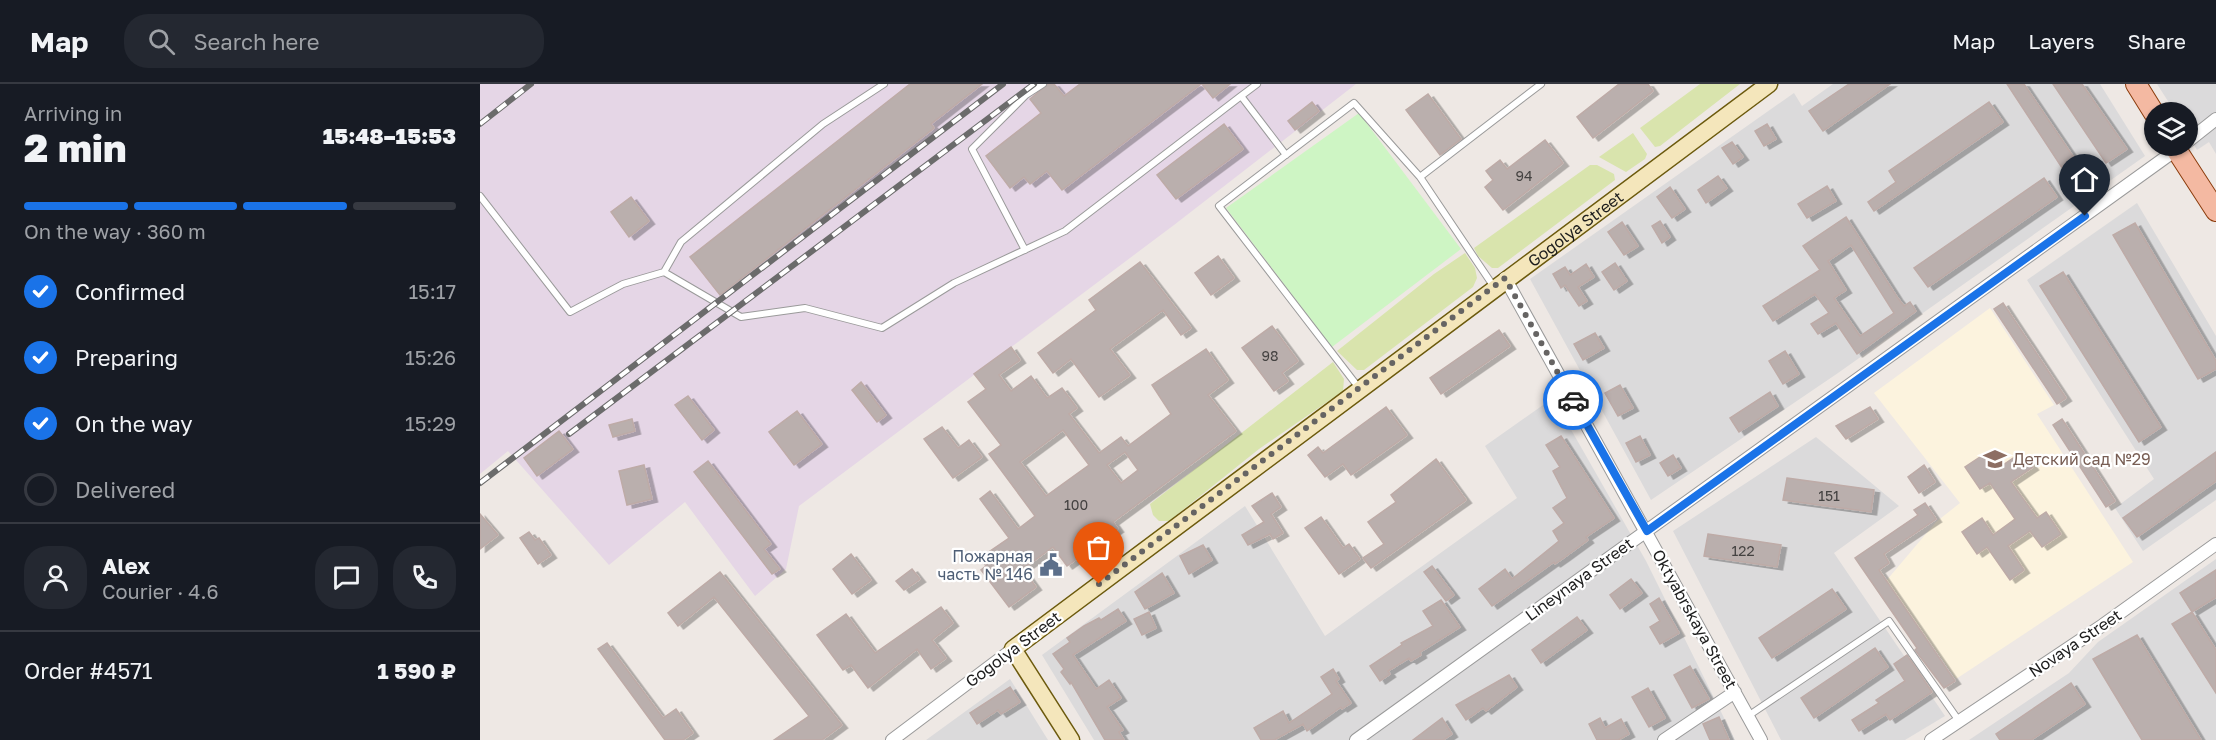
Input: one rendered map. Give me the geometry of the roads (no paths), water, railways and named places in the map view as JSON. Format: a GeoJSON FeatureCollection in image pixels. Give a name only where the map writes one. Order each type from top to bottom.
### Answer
{"type":"FeatureCollection","features":[{"type":"Feature","properties":{"kind":"main road"},"geometry":{"type":"LineString","coordinates":[[2136,84],[2147,102]]}},
{"type":"Feature","properties":{"kind":"main road"},"geometry":{"type":"LineString","coordinates":[[2186,156],[2216,211]]}},
{"type":"Feature","properties":{"kind":"street","name":"Gogolya Street"},"geometry":{"type":"LineString","coordinates":[[892,740],[1768,84]]}},
{"type":"Feature","properties":{"kind":"street","name":"Lineynaya Street"},"geometry":{"type":"LineString","coordinates":[[2198,132],[2216,119]]}},
{"type":"Feature","properties":{"kind":"street","name":"Lineynaya Street"},"geometry":{"type":"LineString","coordinates":[[1356,740],[2166,156]]}},
{"type":"Feature","properties":{"kind":"street","name":"Oktyabrskaya Street"},"geometry":{"type":"LineString","coordinates":[[1500,283],[1647,531],[1761,740]]}},
{"type":"Feature","properties":{"kind":"street","name":"Novaya Street"},"geometry":{"type":"LineString","coordinates":[[1931,740],[2103,625],[2216,544]]}},
{"type":"Feature","properties":{"kind":"street"},"geometry":{"type":"LineString","coordinates":[[1013,649],[1071,740]]}},
{"type":"Feature","properties":{"kind":"street"},"geometry":{"type":"LineString","coordinates":[[1664,740],[1735,692]]}},
{"type":"Feature","properties":{"kind":"lane"},"geometry":{"type":"LineString","coordinates":[[480,196],[570,312],[622,284],[664,272],[681,242],[823,124],[884,84]]}},
{"type":"Feature","properties":{"kind":"lane"},"geometry":{"type":"LineString","coordinates":[[1024,250],[972,149],[1026,95],[1043,84]]}},
{"type":"Feature","properties":{"kind":"lane"},"geometry":{"type":"LineString","coordinates":[[664,272],[741,317],[805,308],[882,328],[954,283],[1065,231],[1257,84]]}},
{"type":"Feature","properties":{"kind":"lane"},"geometry":{"type":"LineString","coordinates":[[1420,177],[1540,84]]}},
{"type":"Feature","properties":{"kind":"lane"},"geometry":{"type":"LineString","coordinates":[[1241,96],[1287,155]]}},
{"type":"Feature","properties":{"kind":"lane"},"geometry":{"type":"LineString","coordinates":[[1359,389],[1219,206],[1354,103],[1420,177],[1500,283]]}},
{"type":"Feature","properties":{"kind":"lane"},"geometry":{"type":"LineString","coordinates":[[1748,716],[1889,621],[1959,721]]}},
{"type":"Feature","properties":{"kind":"railway"},"geometry":{"type":"LineString","coordinates":[[480,124],[531,84]]}},
{"type":"Feature","properties":{"kind":"railway"},"geometry":{"type":"LineString","coordinates":[[480,483],[1003,84]]}},
{"type":"Feature","properties":{"kind":"railway"},"geometry":{"type":"LineString","coordinates":[[569,434],[1034,84]]}},
{"type":"Feature","properties":{"kind":"place","name":"Детский сад №29"},"geometry":{"type":"Point","coordinates":[1995,459]}},
{"type":"Feature","properties":{"kind":"place","name":"Пожарная часть № 146"},"geometry":{"type":"Point","coordinates":[1051,565]}}]}
